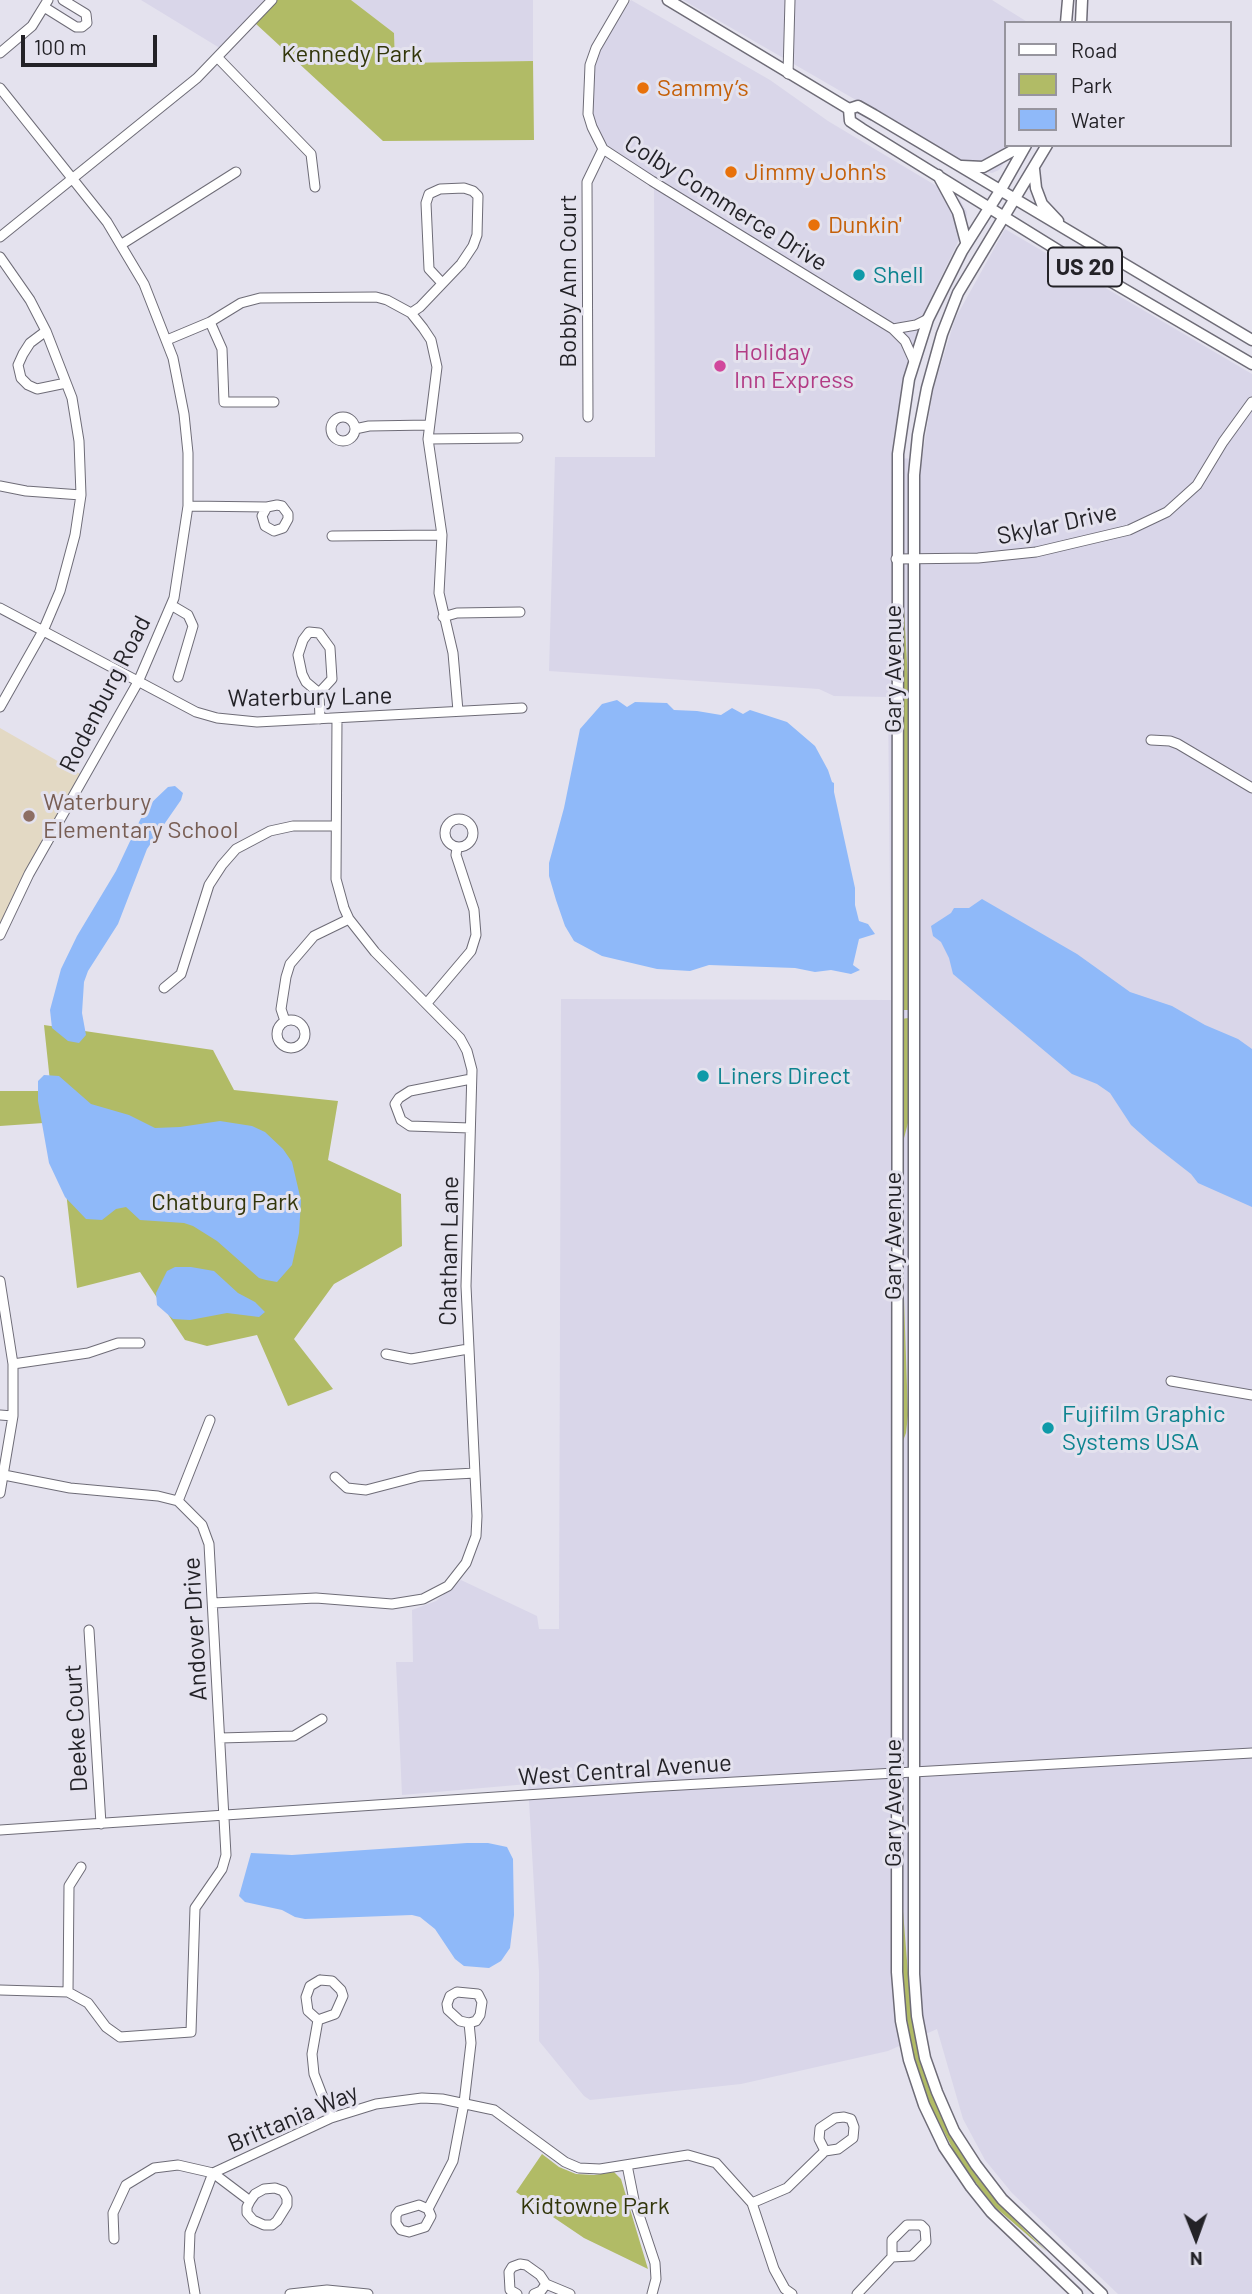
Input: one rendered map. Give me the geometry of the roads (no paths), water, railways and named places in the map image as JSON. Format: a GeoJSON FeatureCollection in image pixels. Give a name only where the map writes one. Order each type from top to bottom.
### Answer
{"type":"FeatureCollection","features":[{"type":"Feature","properties":{"kind":"main road","name":"US 20"},"geometry":{"type":"LineString","coordinates":[[668,0],[849,109],[858,106],[1252,340]]}},
{"type":"Feature","properties":{"kind":"main road"},"geometry":{"type":"LineString","coordinates":[[1066,21],[1068,0]]}},
{"type":"Feature","properties":{"kind":"main road"},"geometry":{"type":"LineString","coordinates":[[1081,21],[1082,0]]}},
{"type":"Feature","properties":{"kind":"main road","name":"US 20"},"geometry":{"type":"LineString","coordinates":[[849,109],[850,121],[1004,217],[1252,364]]}},
{"type":"Feature","properties":{"kind":"main road"},"geometry":{"type":"LineString","coordinates":[[960,166],[983,167],[1021,147]]}},
{"type":"Feature","properties":{"kind":"main road","name":"Gary Avenue"},"geometry":{"type":"LineString","coordinates":[[1024,147],[967,243],[928,319],[904,402],[898,454],[897,1988],[904,2042],[917,2088],[940,2140],[971,2188],[1005,2227],[1077,2294]]}},
{"type":"Feature","properties":{"kind":"main road","name":"Gary Avenue"},"geometry":{"type":"LineString","coordinates":[[1046,147],[958,293],[942,334],[930,377],[917,443],[914,492],[915,1996],[923,2049],[937,2092],[954,2131],[993,2187],[1015,2212],[1102,2294]]}},
{"type":"Feature","properties":{"kind":"main road"},"geometry":{"type":"LineString","coordinates":[[1034,169],[1042,204],[1073,235]]}},
{"type":"Feature","properties":{"kind":"main road"},"geometry":{"type":"LineString","coordinates":[[938,176],[958,212],[967,243]]}},
{"type":"Feature","properties":{"kind":"street"},"geometry":{"type":"LineString","coordinates":[[0,53],[32,26],[46,4],[76,27],[87,23],[86,14],[63,0]]}},
{"type":"Feature","properties":{"kind":"street"},"geometry":{"type":"LineString","coordinates":[[0,237],[165,106],[218,58],[272,0]]}},
{"type":"Feature","properties":{"kind":"street","name":"Colby Commerce Drive"},"geometry":{"type":"LineString","coordinates":[[624,0],[596,48],[590,65],[588,114],[603,149],[894,329],[905,341],[914,362]]}},
{"type":"Feature","properties":{"kind":"street"},"geometry":{"type":"LineString","coordinates":[[788,74],[790,0]]}},
{"type":"Feature","properties":{"kind":"street"},"geometry":{"type":"LineString","coordinates":[[218,58],[311,154],[315,187]]}},
{"type":"Feature","properties":{"kind":"street","name":"Rodenburg Road"},"geometry":{"type":"LineString","coordinates":[[0,88],[74,179],[122,244],[144,284],[167,340],[184,414],[188,453],[188,506],[183,550],[171,605],[138,682],[29,874],[0,935]]}},
{"type":"Feature","properties":{"kind":"street","name":"Bobby Ann Court"},"geometry":{"type":"LineString","coordinates":[[588,416],[587,182],[603,149]]}},
{"type":"Feature","properties":{"kind":"street"},"geometry":{"type":"LineString","coordinates":[[122,244],[236,172]]}},
{"type":"Feature","properties":{"kind":"street"},"geometry":{"type":"LineString","coordinates":[[411,313],[420,307],[461,264],[473,246],[477,235],[478,196],[464,188],[440,189],[429,194],[426,203],[429,270],[442,283]]}},
{"type":"Feature","properties":{"kind":"street"},"geometry":{"type":"LineString","coordinates":[[0,257],[30,300],[46,331],[72,398],[79,441],[81,495],[75,535],[60,591],[43,631],[0,707]]}},
{"type":"Feature","properties":{"kind":"street"},"geometry":{"type":"LineString","coordinates":[[167,340],[210,322],[241,303],[260,298],[376,298],[387,300],[411,313],[428,335],[437,367],[428,439],[442,535],[438,575],[443,617],[453,653],[458,711]]}},
{"type":"Feature","properties":{"kind":"street"},"geometry":{"type":"LineString","coordinates":[[894,329],[916,325],[928,319]]}},
{"type":"Feature","properties":{"kind":"street"},"geometry":{"type":"LineString","coordinates":[[210,322],[222,349],[223,402],[274,402]]}},
{"type":"Feature","properties":{"kind":"street"},"geometry":{"type":"LineString","coordinates":[[46,331],[30,343],[23,354],[18,365],[21,378],[37,389],[66,383]]}},
{"type":"Feature","properties":{"kind":"street","name":"Skylar Drive"},"geometry":{"type":"LineString","coordinates":[[896,559],[978,558],[1036,552],[1129,530],[1167,512],[1197,485],[1252,402]]}},
{"type":"Feature","properties":{"kind":"street"},"geometry":{"type":"LineString","coordinates":[[355,429],[429,425]]}},
{"type":"Feature","properties":{"kind":"street"},"geometry":{"type":"LineString","coordinates":[[428,439],[518,438]]}},
{"type":"Feature","properties":{"kind":"street"},"geometry":{"type":"LineString","coordinates":[[0,486],[81,495]]}},
{"type":"Feature","properties":{"kind":"street"},"geometry":{"type":"LineString","coordinates":[[188,506],[267,507]]}},
{"type":"Feature","properties":{"kind":"street"},"geometry":{"type":"LineString","coordinates":[[332,536],[442,535]]}},
{"type":"Feature","properties":{"kind":"street"},"geometry":{"type":"LineString","coordinates":[[171,605],[188,615],[193,626],[178,677]]}},
{"type":"Feature","properties":{"kind":"street","name":"Waterbury Lane"},"geometry":{"type":"LineString","coordinates":[[0,608],[195,712],[217,718],[257,722],[522,708]]}},
{"type":"Feature","properties":{"kind":"street"},"geometry":{"type":"LineString","coordinates":[[443,617],[457,613],[520,612]]}},
{"type":"Feature","properties":{"kind":"street"},"geometry":{"type":"LineString","coordinates":[[319,693],[332,679],[330,648],[319,633],[309,632],[298,655],[302,674],[319,693],[320,719]]}},
{"type":"Feature","properties":{"kind":"street","name":"Chatham Lane"},"geometry":{"type":"LineString","coordinates":[[213,1603],[316,1598],[392,1604],[423,1599],[448,1586],[466,1563],[473,1547],[477,1516],[466,1262],[470,1060],[460,1038],[375,952],[349,919],[339,894],[336,878],[339,762],[337,718]]}},
{"type":"Feature","properties":{"kind":"street"},"geometry":{"type":"LineString","coordinates":[[1151,740],[1178,744],[1252,788]]}},
{"type":"Feature","properties":{"kind":"street"},"geometry":{"type":"LineString","coordinates":[[164,988],[181,974],[209,885],[236,849],[270,831],[293,826],[336,826]]}},
{"type":"Feature","properties":{"kind":"street"},"geometry":{"type":"LineString","coordinates":[[426,1003],[471,951],[476,935],[474,910],[456,855],[457,848]]}},
{"type":"Feature","properties":{"kind":"street"},"geometry":{"type":"LineString","coordinates":[[285,1021],[281,1009],[290,964],[314,936],[349,919]]}},
{"type":"Feature","properties":{"kind":"street"},"geometry":{"type":"LineString","coordinates":[[470,1128],[410,1126],[401,1120],[395,1104],[410,1091],[471,1079]]}},
{"type":"Feature","properties":{"kind":"street"},"geometry":{"type":"LineString","coordinates":[[0,1280],[13,1364],[13,1416],[0,1493]]}},
{"type":"Feature","properties":{"kind":"street"},"geometry":{"type":"LineString","coordinates":[[13,1364],[88,1353],[118,1343],[140,1343]]}},
{"type":"Feature","properties":{"kind":"street"},"geometry":{"type":"LineString","coordinates":[[386,1354],[411,1359],[468,1349]]}},
{"type":"Feature","properties":{"kind":"street"},"geometry":{"type":"LineString","coordinates":[[1171,1381],[1252,1395]]}},
{"type":"Feature","properties":{"kind":"street"},"geometry":{"type":"LineString","coordinates":[[0,1415],[13,1416]]}},
{"type":"Feature","properties":{"kind":"street"},"geometry":{"type":"LineString","coordinates":[[4,1475],[71,1488],[178,1500],[210,1420]]}},
{"type":"Feature","properties":{"kind":"street"},"geometry":{"type":"LineString","coordinates":[[335,1477],[347,1488],[366,1490],[420,1476],[475,1473]]}},
{"type":"Feature","properties":{"kind":"street","name":"Andover Drive"},"geometry":{"type":"LineString","coordinates":[[68,1992],[88,2003],[106,2027],[120,2037],[191,2032],[195,1908],[224,1865],[226,1855],[207,1535],[202,1525],[178,1500]]}},
{"type":"Feature","properties":{"kind":"street","name":"Deeke Court"},"geometry":{"type":"LineString","coordinates":[[89,1630],[101,1824]]}},
{"type":"Feature","properties":{"kind":"street"},"geometry":{"type":"LineString","coordinates":[[220,1738],[294,1736],[322,1719]]}},
{"type":"Feature","properties":{"kind":"street","name":"West Central Avenue"},"geometry":{"type":"LineString","coordinates":[[0,1830],[646,1787],[1252,1753]]}},
{"type":"Feature","properties":{"kind":"street"},"geometry":{"type":"LineString","coordinates":[[0,1990],[68,1992],[69,1886],[81,1867]]}},
{"type":"Feature","properties":{"kind":"street"},"geometry":{"type":"LineString","coordinates":[[314,1981],[332,1981],[341,1990],[341,2003],[335,2014],[318,2020],[308,2011],[307,1991],[314,1981]]}},
{"type":"Feature","properties":{"kind":"street"},"geometry":{"type":"LineString","coordinates":[[318,2020],[312,2054],[314,2074],[331,2118]]}},
{"type":"Feature","properties":{"kind":"street"},"geometry":{"type":"LineString","coordinates":[[428,2210],[453,2161],[464,2103],[471,2043],[469,2024]]}},
{"type":"Feature","properties":{"kind":"street","name":"Brittania Way"},"geometry":{"type":"LineString","coordinates":[[195,2294],[189,2258],[190,2233],[213,2173],[331,2118],[400,2099],[442,2099],[494,2110],[557,2157],[579,2168],[600,2169],[673,2157],[702,2158],[721,2166],[752,2203],[774,2269],[785,2289],[792,2294]]}},
{"type":"Feature","properties":{"kind":"street"},"geometry":{"type":"LineString","coordinates":[[752,2203],[786,2188],[824,2151],[838,2149],[853,2138],[854,2127],[851,2119],[835,2118],[820,2128],[819,2139],[824,2151]]}},
{"type":"Feature","properties":{"kind":"street"},"geometry":{"type":"LineString","coordinates":[[114,2239],[113,2213],[127,2185],[154,2168],[172,2165],[213,2173],[250,2201]]}},
{"type":"Feature","properties":{"kind":"street"},"geometry":{"type":"LineString","coordinates":[[627,2165],[634,2200],[655,2263],[656,2279],[652,2294]]}},
{"type":"Feature","properties":{"kind":"street"},"geometry":{"type":"LineString","coordinates":[[275,2188],[283,2191],[287,2204],[277,2221],[272,2225],[264,2225],[253,2220],[247,2213],[250,2201],[264,2189],[275,2188]]}},
{"type":"Feature","properties":{"kind":"street"},"geometry":{"type":"LineString","coordinates":[[856,2294],[892,2257],[912,2256],[926,2242],[925,2229],[921,2225],[907,2225],[892,2240],[892,2257]]}},
{"type":"Feature","properties":{"kind":"street"},"geometry":{"type":"LineString","coordinates":[[517,2294],[510,2290],[509,2272],[512,2267],[520,2264],[540,2275],[546,2284],[570,2294]]}},
{"type":"Feature","properties":{"kind":"street"},"geometry":{"type":"LineString","coordinates":[[534,2294],[541,2291],[546,2284]]}},
{"type":"Feature","properties":{"kind":"street"},"geometry":{"type":"LineString","coordinates":[[290,2294],[327,2290],[368,2294]]}},
{"type":"Feature","properties":{"kind":"water"},"geometry":{"type":"Polygon","coordinates":[[[617,700],[627,707],[635,702],[667,703],[674,710],[721,715],[732,708],[743,714],[750,710],[787,722],[815,746],[834,783],[859,921],[868,924],[875,934],[859,939],[853,965],[860,970],[851,974],[831,970],[815,972],[795,968],[709,965],[690,971],[657,969],[602,956],[574,941],[565,926],[556,900],[549,876],[549,863],[564,808],[580,729],[602,704],[617,700]]]}},
{"type":"Feature","properties":{"kind":"water"},"geometry":{"type":"Polygon","coordinates":[[[175,786],[183,793],[181,800],[147,849],[118,924],[88,971],[84,982],[82,1013],[86,1035],[79,1043],[68,1041],[52,1028],[50,1010],[61,969],[77,936],[116,871],[148,806],[168,787],[175,786]]]}},
{"type":"Feature","properties":{"kind":"water"},"geometry":{"type":"Polygon","coordinates":[[[982,899],[1077,954],[1130,992],[1172,1006],[1205,1025],[1238,1039],[1252,1049],[1252,1207],[1198,1183],[1191,1174],[1131,1125],[1110,1093],[1097,1084],[1072,1074],[953,974],[949,958],[941,942],[933,936],[931,926],[954,908],[969,908],[982,899]]]}},
{"type":"Feature","properties":{"kind":"water"},"geometry":{"type":"Polygon","coordinates":[[[44,1075],[59,1076],[91,1104],[129,1115],[155,1128],[220,1121],[252,1126],[265,1132],[292,1162],[301,1201],[299,1233],[292,1265],[277,1282],[259,1278],[217,1241],[193,1226],[140,1220],[126,1207],[116,1209],[102,1220],[86,1219],[65,1197],[49,1163],[38,1101],[38,1081],[44,1075]]]}},
{"type":"Feature","properties":{"kind":"water"},"geometry":{"type":"Polygon","coordinates":[[[175,1267],[214,1271],[238,1293],[255,1302],[265,1312],[259,1317],[227,1313],[190,1320],[173,1319],[157,1305],[156,1293],[167,1271],[175,1267]]]}},
{"type":"Feature","properties":{"kind":"water"},"geometry":{"type":"Polygon","coordinates":[[[467,1843],[507,1847],[513,1859],[514,1915],[510,1948],[501,1961],[489,1968],[464,1966],[455,1959],[435,1929],[420,1917],[412,1915],[305,1919],[282,1910],[245,1902],[239,1896],[251,1853],[292,1855],[467,1843]]]}},
{"type":"Feature","properties":{"kind":"place","name":"Sammy’s"},"geometry":{"type":"Point","coordinates":[643,88]}},
{"type":"Feature","properties":{"kind":"place","name":"Jimmy John's"},"geometry":{"type":"Point","coordinates":[731,172]}},
{"type":"Feature","properties":{"kind":"place","name":"Dunkin'"},"geometry":{"type":"Point","coordinates":[814,225]}},
{"type":"Feature","properties":{"kind":"place","name":"Shell"},"geometry":{"type":"Point","coordinates":[859,275]}},
{"type":"Feature","properties":{"kind":"place","name":"Holiday Inn Express"},"geometry":{"type":"Point","coordinates":[720,366]}},
{"type":"Feature","properties":{"kind":"place","name":"Waterbury Elementary School"},"geometry":{"type":"Point","coordinates":[29,816]}},
{"type":"Feature","properties":{"kind":"place","name":"Liners Direct"},"geometry":{"type":"Point","coordinates":[703,1076]}},
{"type":"Feature","properties":{"kind":"place","name":"Fujifilm Graphic Systems USA"},"geometry":{"type":"Point","coordinates":[1048,1428]}},
{"type":"Feature","properties":{"kind":"park label","name":"Kennedy Park"},"geometry":{"type":"Point","coordinates":[352,54]}},
{"type":"Feature","properties":{"kind":"park label","name":"Chatburg Park"},"geometry":{"type":"Point","coordinates":[225,1202]}},
{"type":"Feature","properties":{"kind":"park label","name":"Kidtowne Park"},"geometry":{"type":"Point","coordinates":[595,2206]}}]}
